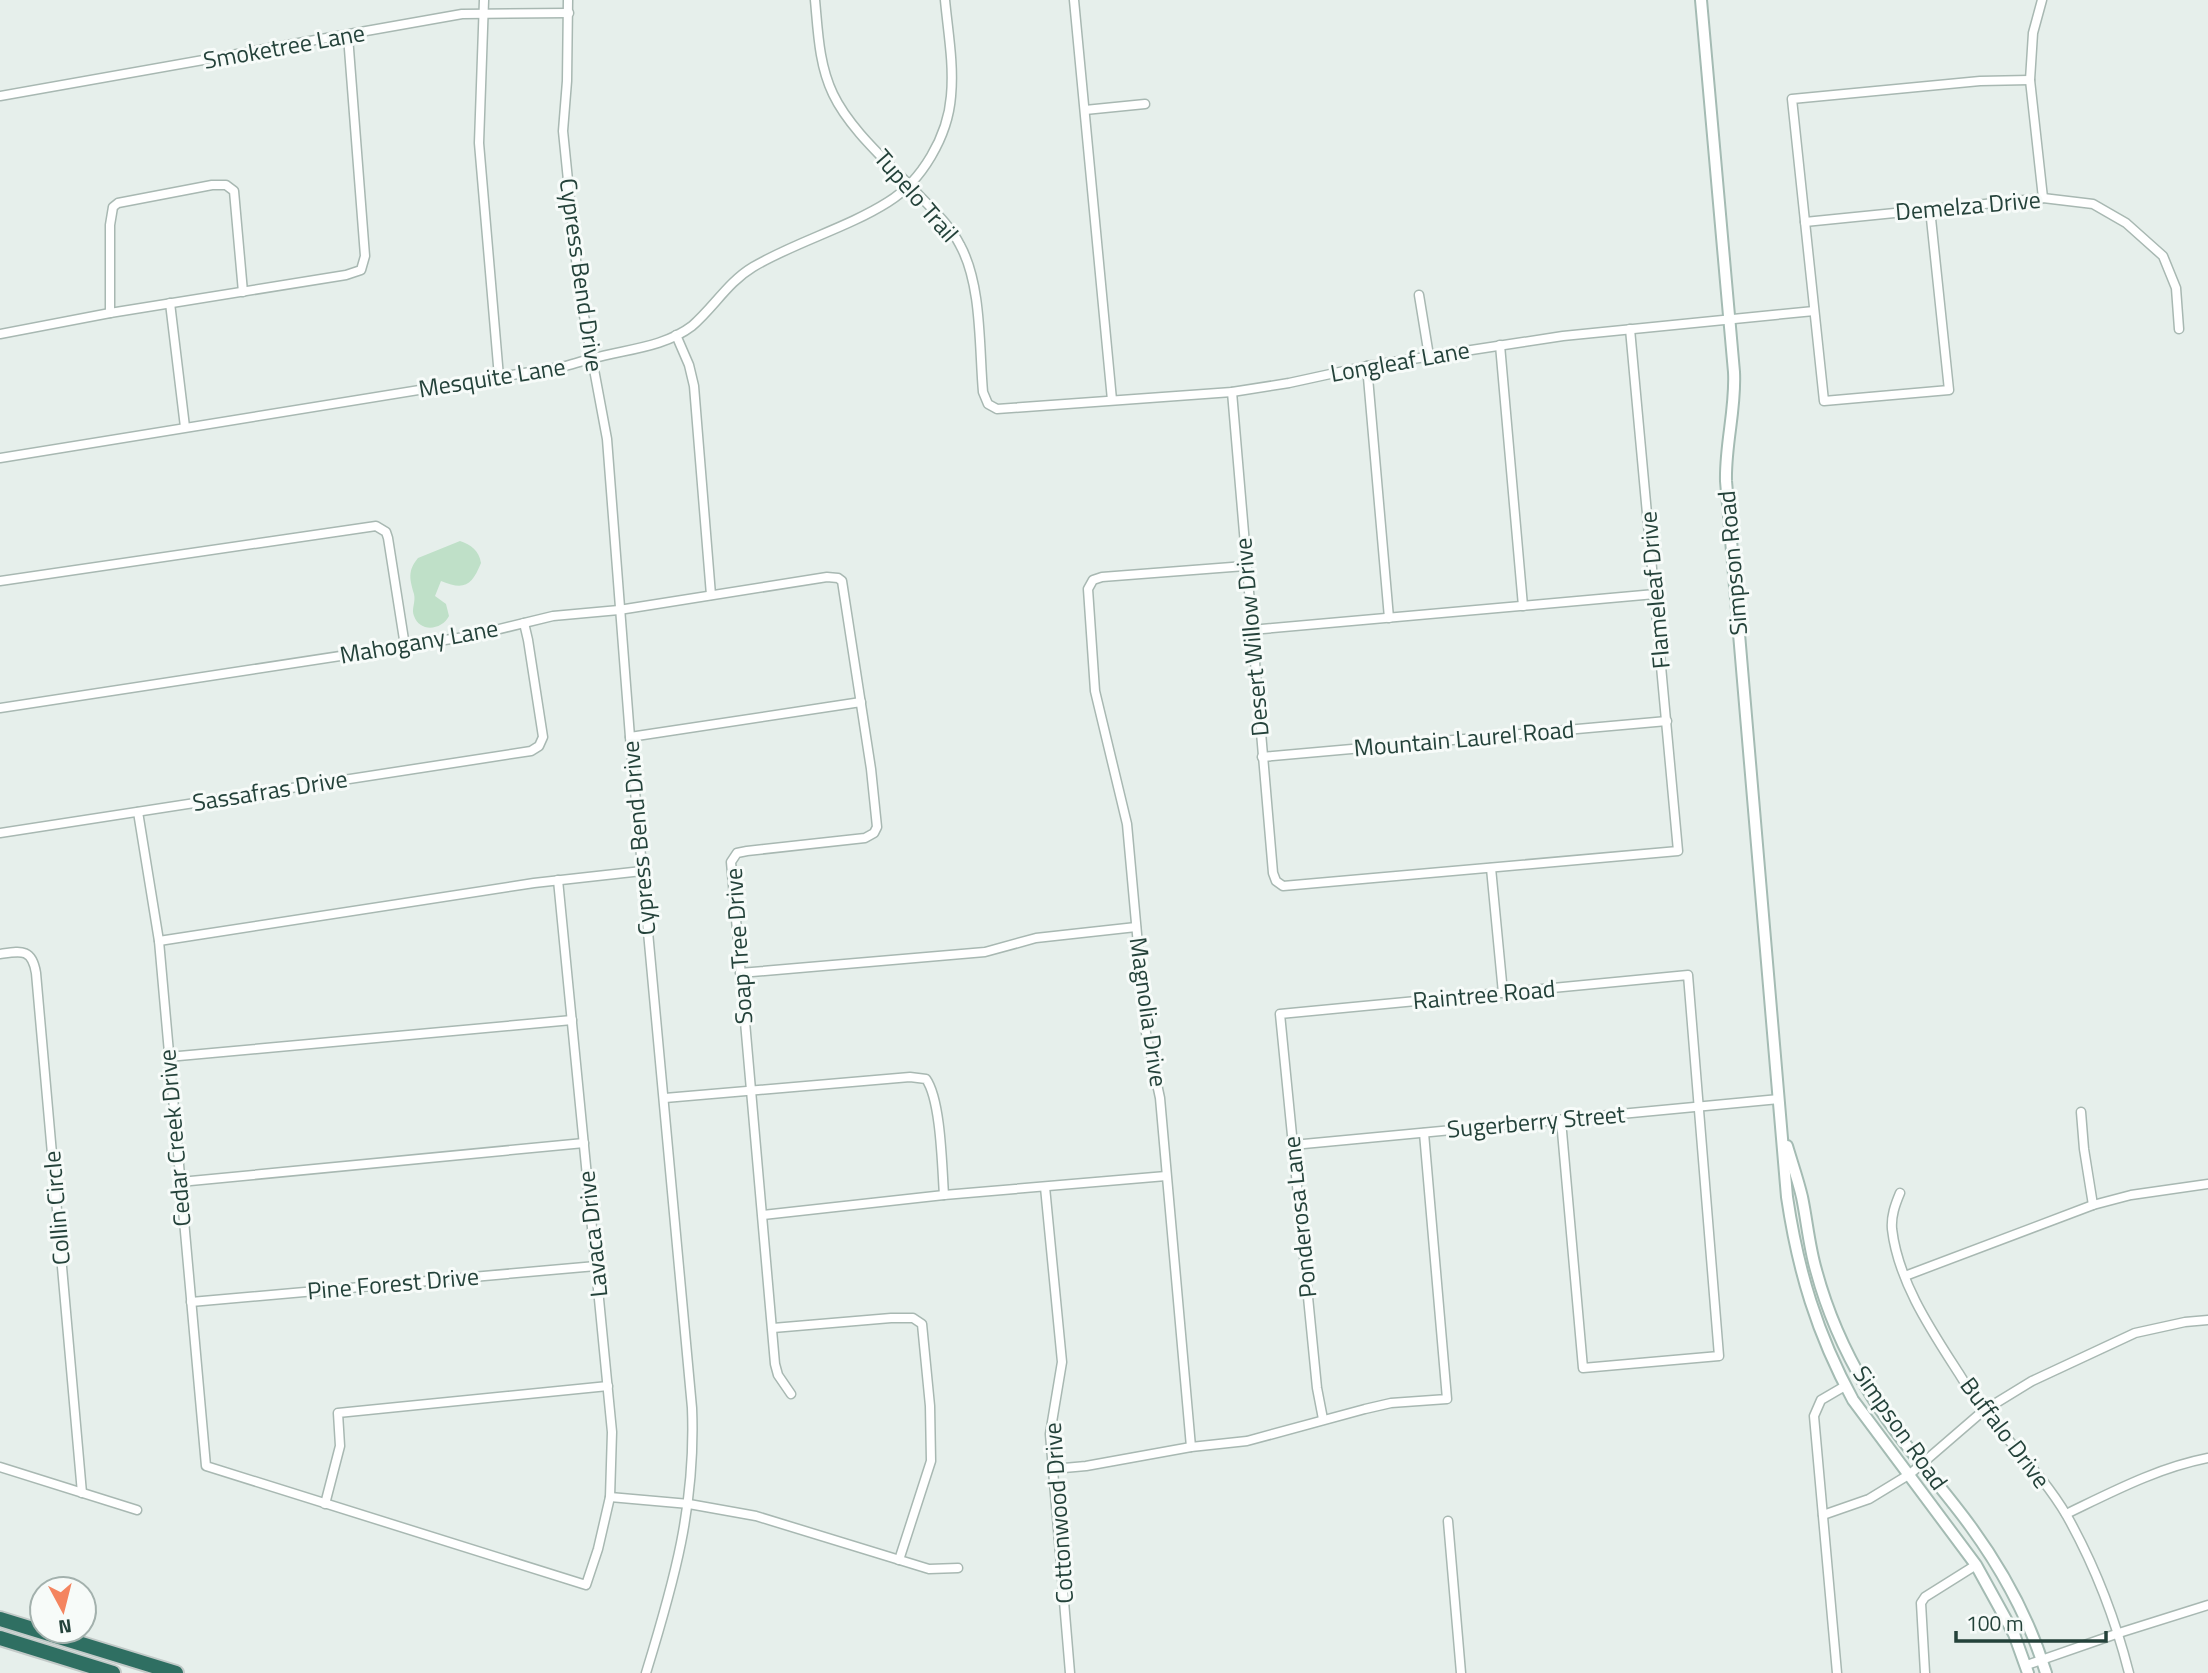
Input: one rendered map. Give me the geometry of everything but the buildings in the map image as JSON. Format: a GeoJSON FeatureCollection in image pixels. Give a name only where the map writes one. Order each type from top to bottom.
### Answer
{"type":"FeatureCollection","features":[{"type":"Feature","properties":{"kind":"highway"},"geometry":{"type":"LineString","coordinates":[[0,1619],[176,1673]]}},
{"type":"Feature","properties":{"kind":"highway"},"geometry":{"type":"LineString","coordinates":[[0,1638],[113,1673]]}},
{"type":"Feature","properties":{"kind":"street"},"geometry":{"type":"LineString","coordinates":[[484,0],[479,143],[499,377]]}},
{"type":"Feature","properties":{"kind":"street","name":"Cypress Bend Drive"},"geometry":{"type":"LineString","coordinates":[[568,0],[563,131],[579,289],[607,439],[630,737],[692,1408],[693,1455],[689,1504],[675,1578],[646,1673]]}},
{"type":"Feature","properties":{"kind":"street","name":"Tupelo Trail"},"geometry":{"type":"LineString","coordinates":[[816,0],[824,71],[847,118],[945,223],[960,244],[969,266],[974,291],[983,393],[988,404]]}},
{"type":"Feature","properties":{"kind":"street","name":"Mesquite Lane"},"geometry":{"type":"LineString","coordinates":[[0,458],[561,367],[643,348],[676,335],[691,326],[725,288],[745,272],[888,202],[909,185],[933,152],[944,127],[951,99],[952,72],[945,0]]}},
{"type":"Feature","properties":{"kind":"street"},"geometry":{"type":"LineString","coordinates":[[1074,0],[1112,400]]}},
{"type":"Feature","properties":{"kind":"street","name":"Simpson Road"},"geometry":{"type":"LineString","coordinates":[[1701,0],[1735,396],[1726,449],[1726,481],[1788,1208],[1805,1290],[1845,1386],[1976,1565],[2014,1634],[2027,1669]]}},
{"type":"Feature","properties":{"kind":"street"},"geometry":{"type":"LineString","coordinates":[[2042,0],[2034,33],[2030,80],[2043,198]]}},
{"type":"Feature","properties":{"kind":"street","name":"Smoketree Lane"},"geometry":{"type":"LineString","coordinates":[[0,96],[463,14],[569,13]]}},
{"type":"Feature","properties":{"kind":"street"},"geometry":{"type":"LineString","coordinates":[[0,334],[110,313],[346,275],[361,270],[365,256],[348,36]]}},
{"type":"Feature","properties":{"kind":"street"},"geometry":{"type":"LineString","coordinates":[[1930,209],[1949,390],[1824,401],[1792,99],[1980,80],[2030,80]]}},
{"type":"Feature","properties":{"kind":"street"},"geometry":{"type":"LineString","coordinates":[[1085,110],[1145,104]]}},
{"type":"Feature","properties":{"kind":"street"},"geometry":{"type":"LineString","coordinates":[[110,313],[110,225],[113,207],[118,203],[212,185],[226,185],[234,191],[243,292]]}},
{"type":"Feature","properties":{"kind":"street","name":"Demelza Drive"},"geometry":{"type":"LineString","coordinates":[[1805,222],[2043,198],[2092,204],[2126,223],[2163,256],[2176,288],[2179,329]]}},
{"type":"Feature","properties":{"kind":"street"},"geometry":{"type":"LineString","coordinates":[[1419,295],[1429,356]]}},
{"type":"Feature","properties":{"kind":"street"},"geometry":{"type":"LineString","coordinates":[[170,303],[186,427]]}},
{"type":"Feature","properties":{"kind":"street","name":"Longleaf Lane"},"geometry":{"type":"LineString","coordinates":[[988,404],[997,409],[1232,392],[1367,366],[1500,345],[1814,311]]}},
{"type":"Feature","properties":{"kind":"street","name":"Flameleaf Drive"},"geometry":{"type":"LineString","coordinates":[[1491,868],[1678,851],[1630,329]]}},
{"type":"Feature","properties":{"kind":"street"},"geometry":{"type":"LineString","coordinates":[[676,335],[690,365],[694,386],[710,596]]}},
{"type":"Feature","properties":{"kind":"street"},"geometry":{"type":"LineString","coordinates":[[1500,345],[1523,606]]}},
{"type":"Feature","properties":{"kind":"street"},"geometry":{"type":"LineString","coordinates":[[1367,366],[1389,618]]}},
{"type":"Feature","properties":{"kind":"street","name":"Desert Willow Drive"},"geometry":{"type":"LineString","coordinates":[[1232,392],[1262,757],[1276,881],[1283,886],[1491,868]]}},
{"type":"Feature","properties":{"kind":"street"},"geometry":{"type":"LineString","coordinates":[[0,581],[369,526],[381,528],[388,538],[405,646]]}},
{"type":"Feature","properties":{"kind":"street","name":"Magnolia Drive"},"geometry":{"type":"LineString","coordinates":[[1191,1447],[1160,1098],[1146,1033],[1123,800],[1095,691],[1088,589],[1093,580],[1102,577],[1245,565]]}},
{"type":"Feature","properties":{"kind":"street","name":"Mahogany Lane"},"geometry":{"type":"LineString","coordinates":[[0,708],[483,634],[553,616],[619,610],[827,577],[838,578]]}},
{"type":"Feature","properties":{"kind":"street","name":"Soap Tree Drive"},"geometry":{"type":"LineString","coordinates":[[791,1394],[778,1375],[775,1364],[731,871],[732,857],[747,851],[856,840],[874,833],[877,827],[844,586],[838,578]]}},
{"type":"Feature","properties":{"kind":"street"},"geometry":{"type":"LineString","coordinates":[[1251,630],[1655,594]]}},
{"type":"Feature","properties":{"kind":"street","name":"Sassafras Drive"},"geometry":{"type":"LineString","coordinates":[[0,833],[531,751],[539,746],[543,737],[524,623]]}},
{"type":"Feature","properties":{"kind":"street"},"geometry":{"type":"LineString","coordinates":[[630,737],[861,702]]}},
{"type":"Feature","properties":{"kind":"street","name":"Mountain Laurel Road"},"geometry":{"type":"LineString","coordinates":[[1262,757],[1667,721]]}},
{"type":"Feature","properties":{"kind":"street","name":"Cedar Creek Drive"},"geometry":{"type":"LineString","coordinates":[[138,812],[159,941],[206,1466],[325,1504]]}},
{"type":"Feature","properties":{"kind":"street"},"geometry":{"type":"LineString","coordinates":[[1491,868],[1503,993]]}},
{"type":"Feature","properties":{"kind":"street"},"geometry":{"type":"LineString","coordinates":[[159,941],[558,880],[642,871]]}},
{"type":"Feature","properties":{"kind":"street","name":"Lavaca Drive"},"geometry":{"type":"LineString","coordinates":[[325,1504],[586,1585],[598,1549],[610,1497],[612,1432],[558,880]]}},
{"type":"Feature","properties":{"kind":"street"},"geometry":{"type":"LineString","coordinates":[[740,973],[985,952],[1036,938],[1136,927]]}},
{"type":"Feature","properties":{"kind":"street","name":"Collin Circle"},"geometry":{"type":"LineString","coordinates":[[0,954],[23,952],[34,964],[82,1493]]}},
{"type":"Feature","properties":{"kind":"street","name":"Raintree Road"},"geometry":{"type":"LineString","coordinates":[[1280,1014],[1688,975],[1699,1107]]}},
{"type":"Feature","properties":{"kind":"street","name":"Ponderosa Lane"},"geometry":{"type":"LineString","coordinates":[[1280,1014],[1317,1388],[1323,1419]]}},
{"type":"Feature","properties":{"kind":"street"},"geometry":{"type":"LineString","coordinates":[[168,1057],[572,1020]]}},
{"type":"Feature","properties":{"kind":"street"},"geometry":{"type":"LineString","coordinates":[[665,1098],[910,1077],[926,1079],[932,1087],[936,1105],[944,1195]]}},
{"type":"Feature","properties":{"kind":"street","name":"Sugerberry Street"},"geometry":{"type":"LineString","coordinates":[[1293,1145],[1779,1099]]}},
{"type":"Feature","properties":{"kind":"street"},"geometry":{"type":"LineString","coordinates":[[1561,1120],[1583,1368],[1719,1356],[1699,1107]]}},
{"type":"Feature","properties":{"kind":"street"},"geometry":{"type":"LineString","coordinates":[[2081,1112],[2093,1205]]}},
{"type":"Feature","properties":{"kind":"street","name":"Simpson Road"},"geometry":{"type":"LineString","coordinates":[[1781,1126],[1802,1196],[1813,1259],[1829,1313],[1841,1341],[1866,1388],[1994,1559],[2017,1602],[2046,1673]]}},
{"type":"Feature","properties":{"kind":"street"},"geometry":{"type":"LineString","coordinates":[[1053,1469],[1265,1438],[1323,1419],[1391,1404],[1447,1398],[1424,1133]]}},
{"type":"Feature","properties":{"kind":"street"},"geometry":{"type":"LineString","coordinates":[[180,1182],[584,1143]]}},
{"type":"Feature","properties":{"kind":"street"},"geometry":{"type":"LineString","coordinates":[[763,1215],[944,1195],[1166,1177]]}},
{"type":"Feature","properties":{"kind":"street"},"geometry":{"type":"LineString","coordinates":[[1905,1276],[2093,1205],[2131,1195],[2208,1184]]}},
{"type":"Feature","properties":{"kind":"street","name":"Cottonwood Drive"},"geometry":{"type":"LineString","coordinates":[[1045,1187],[1062,1363],[1050,1434],[1070,1673]]}},
{"type":"Feature","properties":{"kind":"street","name":"Buffalo Drive"},"geometry":{"type":"LineString","coordinates":[[1900,1193],[1893,1210],[1892,1228],[1901,1266],[1925,1318],[1983,1411],[2027,1458],[2066,1514],[2095,1570],[2119,1633],[2129,1673]]}},
{"type":"Feature","properties":{"kind":"street","name":"Pine Forest Drive"},"geometry":{"type":"LineString","coordinates":[[191,1302],[596,1266]]}},
{"type":"Feature","properties":{"kind":"street"},"geometry":{"type":"LineString","coordinates":[[773,1328],[891,1318],[913,1318],[922,1324],[930,1406],[931,1461],[899,1560]]}},
{"type":"Feature","properties":{"kind":"street"},"geometry":{"type":"LineString","coordinates":[[1823,1515],[1869,1499],[1910,1474],[1983,1411],[2032,1381],[2135,1333],[2208,1320]]}},
{"type":"Feature","properties":{"kind":"street"},"geometry":{"type":"LineString","coordinates":[[325,1504],[340,1446],[338,1413],[608,1386]]}},
{"type":"Feature","properties":{"kind":"street","name":"Simpson Road"},"geometry":{"type":"LineString","coordinates":[[1837,1673],[1814,1416],[1821,1400],[1845,1386]]}},
{"type":"Feature","properties":{"kind":"street"},"geometry":{"type":"LineString","coordinates":[[2066,1514],[2140,1478],[2177,1464],[2208,1458]]}},
{"type":"Feature","properties":{"kind":"street"},"geometry":{"type":"LineString","coordinates":[[0,1467],[137,1510]]}},
{"type":"Feature","properties":{"kind":"street"},"geometry":{"type":"LineString","coordinates":[[610,1497],[689,1504],[756,1516],[929,1569],[958,1568]]}},
{"type":"Feature","properties":{"kind":"street"},"geometry":{"type":"LineString","coordinates":[[1448,1521],[1461,1673]]}},
{"type":"Feature","properties":{"kind":"street"},"geometry":{"type":"LineString","coordinates":[[1925,1673],[1920,1603],[1925,1597],[1976,1565]]}},
{"type":"Feature","properties":{"kind":"street"},"geometry":{"type":"LineString","coordinates":[[2027,1669],[2042,1660],[2208,1605]]}},
{"type":"Feature","properties":{"kind":"green space"},"geometry":{"type":"Polygon","coordinates":[[[460,541],[476,551],[481,563],[478,570],[471,581],[462,586],[441,581],[435,596],[446,604],[449,616],[436,627],[421,625],[413,613],[414,597],[410,576],[412,567],[418,558],[460,541]]]}}]}
